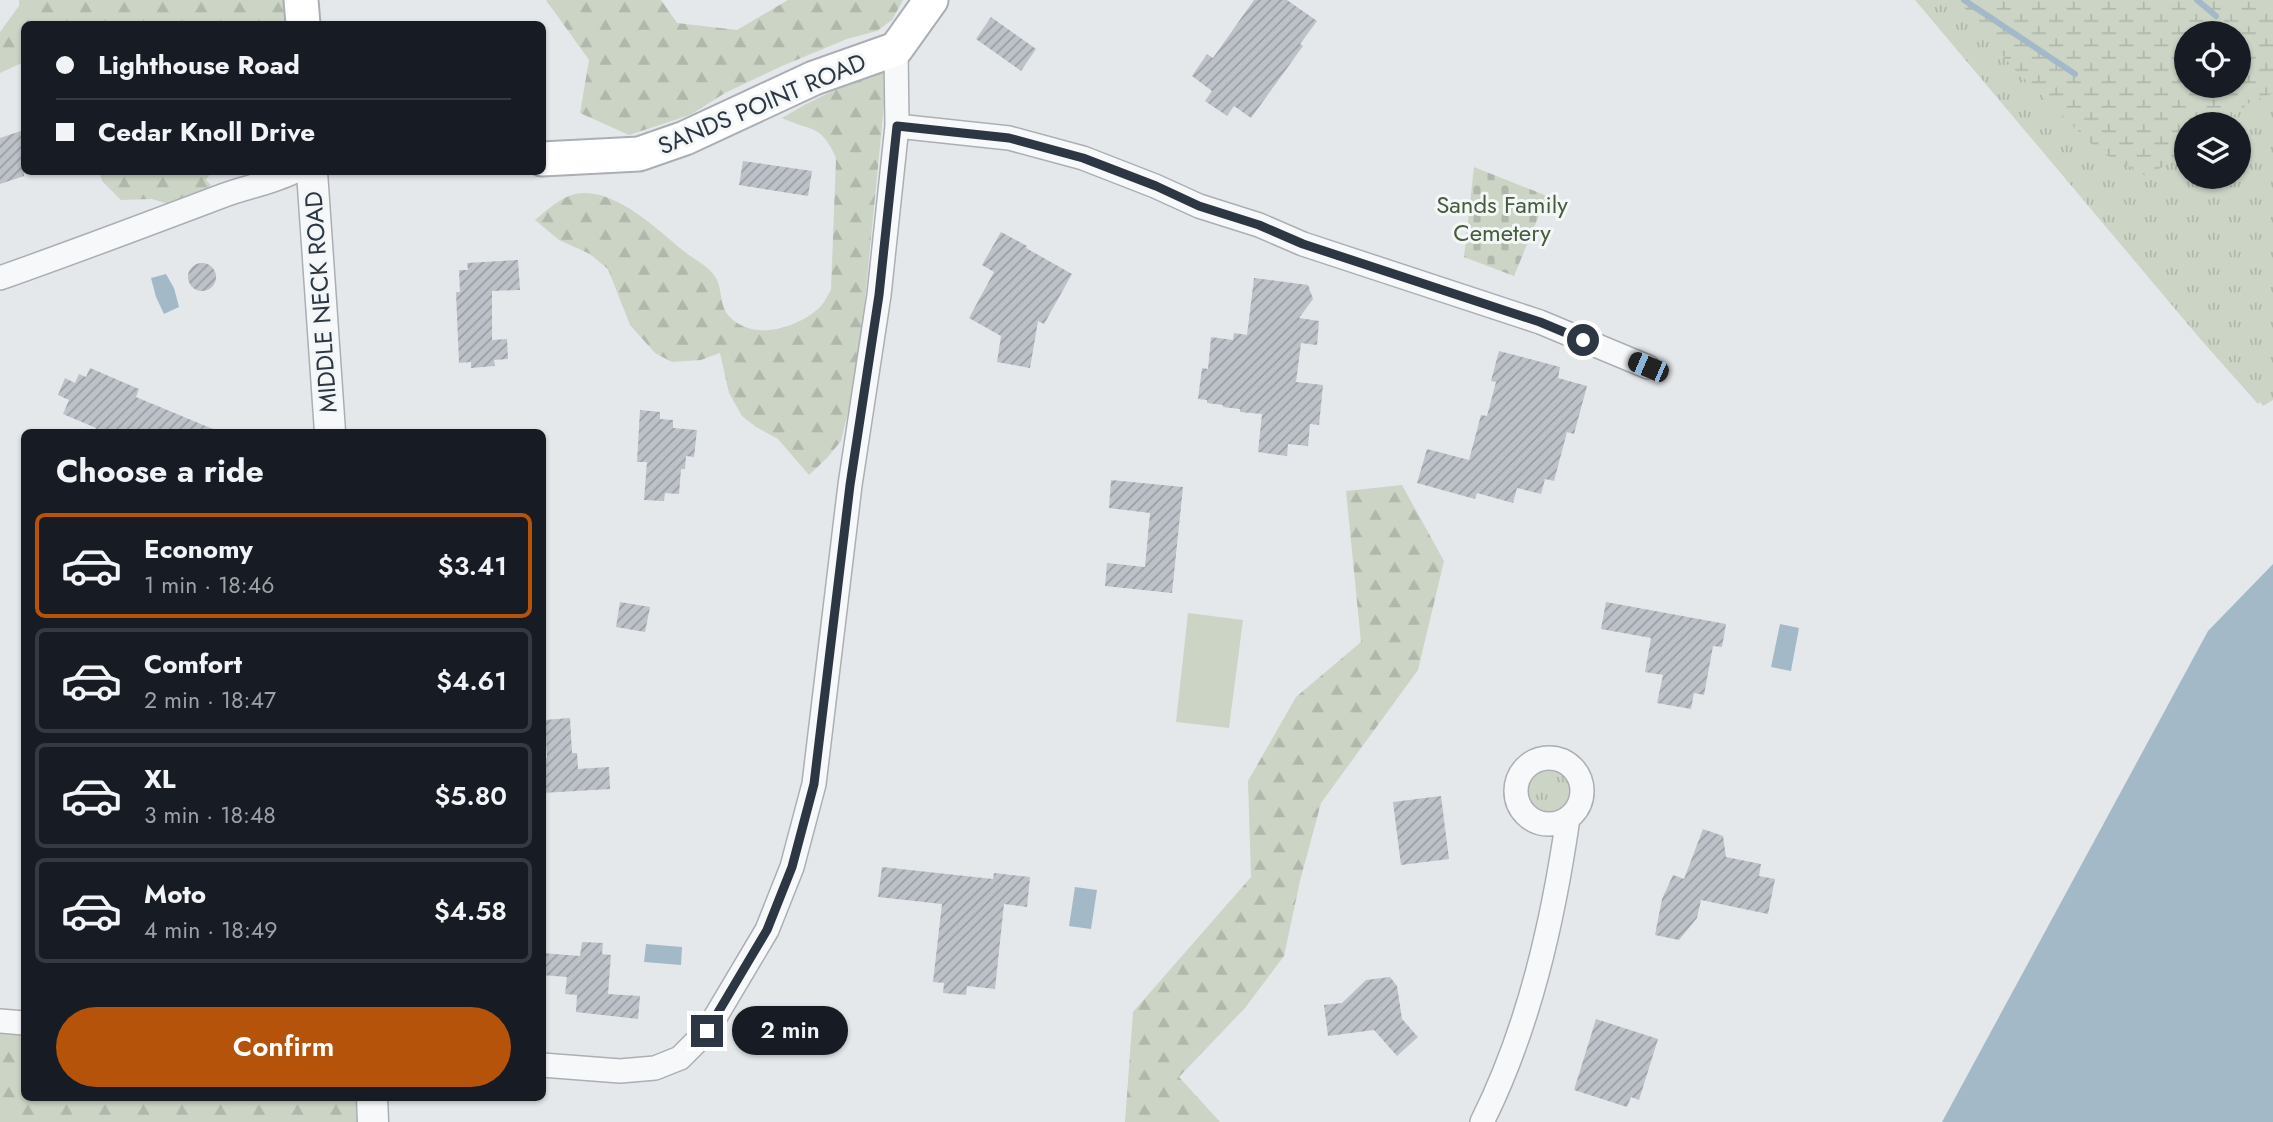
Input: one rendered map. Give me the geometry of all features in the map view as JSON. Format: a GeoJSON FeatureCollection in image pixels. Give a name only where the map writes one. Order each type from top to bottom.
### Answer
{"type":"FeatureCollection","features":[{"type":"Feature","properties":{"kind":"main road"},"geometry":{"type":"LineString","coordinates":[[301,0],[303,21]]}},
{"type":"Feature","properties":{"kind":"main road","name":"SANDS POINT ROAD"},"geometry":{"type":"LineString","coordinates":[[546,159],[639,155],[685,138],[814,78],[897,49],[932,0]]}},
{"type":"Feature","properties":{"kind":"street","name":"SANDS POINT ROAD"},"geometry":{"type":"LineString","coordinates":[[546,1065],[620,1071],[655,1068],[680,1058],[707,1031],[767,930],[792,867],[814,784],[850,485],[879,295],[897,126],[897,49]]}},
{"type":"Feature","properties":{"kind":"street"},"geometry":{"type":"LineString","coordinates":[[897,126],[1009,138],[1083,158],[1199,206],[1259,225],[1303,244],[1540,322],[1648,367]]}},
{"type":"Feature","properties":{"kind":"street"},"geometry":{"type":"LineString","coordinates":[[0,278],[225,195],[287,175]]}},
{"type":"Feature","properties":{"kind":"street","name":"MIDDLE NECK ROAD"},"geometry":{"type":"LineString","coordinates":[[312,175],[330,429]]}},
{"type":"Feature","properties":{"kind":"street"},"geometry":{"type":"LineString","coordinates":[[1482,1122],[1519,1035],[1548,932],[1568,818]]}},
{"type":"Feature","properties":{"kind":"street"},"geometry":{"type":"LineString","coordinates":[[0,1021],[21,1023]]}},
{"type":"Feature","properties":{"kind":"street"},"geometry":{"type":"LineString","coordinates":[[372,1101],[373,1122]]}},
{"type":"Feature","properties":{"kind":"green space"},"geometry":{"type":"Polygon","coordinates":[[[19,0],[290,0],[293,21],[21,21],[21,63],[0,73],[0,32],[19,6],[19,0]]]}},
{"type":"Feature","properties":{"kind":"green space"},"geometry":{"type":"Polygon","coordinates":[[[546,0],[661,0],[677,23],[737,30],[788,0],[903,0],[892,20],[877,31],[847,39],[782,66],[725,93],[690,115],[629,135],[580,113],[589,60],[546,0]]]}},
{"type":"Feature","properties":{"kind":"green space"},"geometry":{"type":"Polygon","coordinates":[[[1915,0],[2273,0],[2273,400],[2263,406],[2260,402],[2258,404],[1915,0]]]}},
{"type":"Feature","properties":{"kind":"green space"},"geometry":{"type":"Polygon","coordinates":[[[1958,0],[2273,0],[2273,93],[2249,103],[2238,112],[2174,112],[2174,161],[2146,176],[2100,152],[2013,68],[1958,0]]]}},
{"type":"Feature","properties":{"kind":"green space"},"geometry":{"type":"Polygon","coordinates":[[[888,64],[858,371],[841,441],[809,475],[778,439],[742,416],[729,393],[720,353],[701,360],[672,362],[655,353],[630,325],[608,269],[590,254],[559,240],[535,220],[569,196],[589,193],[604,196],[632,210],[710,271],[717,280],[725,311],[738,323],[749,328],[774,330],[798,322],[821,306],[831,290],[836,158],[826,139],[815,130],[782,118],[888,64]]]}},
{"type":"Feature","properties":{"kind":"green space","name":"Sands Family Cemetery"},"geometry":{"type":"Polygon","coordinates":[[[1474,167],[1547,196],[1514,276],[1464,257],[1474,167]]]}},
{"type":"Feature","properties":{"kind":"green space"},"geometry":{"type":"Polygon","coordinates":[[[101,175],[209,175],[206,180],[211,185],[204,193],[169,204],[152,199],[121,200],[102,181],[101,175]]]}},
{"type":"Feature","properties":{"kind":"green space"},"geometry":{"type":"Polygon","coordinates":[[[1402,485],[1444,561],[1418,670],[1321,803],[1284,956],[1245,1008],[1179,1077],[1220,1122],[1125,1122],[1133,1012],[1251,877],[1248,781],[1296,697],[1361,642],[1346,491],[1402,485]]]}},
{"type":"Feature","properties":{"kind":"green space"},"geometry":{"type":"Polygon","coordinates":[[[1188,613],[1243,620],[1229,728],[1176,722],[1188,613]]]}},
{"type":"Feature","properties":{"kind":"green space"},"geometry":{"type":"Polygon","coordinates":[[[1549,765],[1559,767],[1567,773],[1573,781],[1573,801],[1567,809],[1559,815],[1549,817],[1539,815],[1531,809],[1525,801],[1523,791],[1525,781],[1531,773],[1539,767],[1549,765]]]}},
{"type":"Feature","properties":{"kind":"green space"},"geometry":{"type":"Polygon","coordinates":[[[0,1034],[21,1035],[21,1101],[365,1101],[368,1122],[0,1122],[0,1034]]]}},
{"type":"Feature","properties":{"kind":"water"},"geometry":{"type":"Polygon","coordinates":[[[166,274],[174,288],[179,307],[164,314],[151,278],[166,274]]]}},
{"type":"Feature","properties":{"kind":"water"},"geometry":{"type":"Polygon","coordinates":[[[2273,564],[2273,1122],[1942,1122],[2208,631],[2273,564]]]}},
{"type":"Feature","properties":{"kind":"water"},"geometry":{"type":"Polygon","coordinates":[[[1780,624],[1799,628],[1791,671],[1771,667],[1780,624]]]}},
{"type":"Feature","properties":{"kind":"water"},"geometry":{"type":"Polygon","coordinates":[[[1075,887],[1097,890],[1091,929],[1069,926],[1075,887]]]}},
{"type":"Feature","properties":{"kind":"water"},"geometry":{"type":"Polygon","coordinates":[[[646,944],[682,947],[681,965],[644,962],[646,944]]]}},
{"type":"Feature","properties":{"kind":"building"},"geometry":{"type":"Polygon","coordinates":[[[1254,0],[1287,0],[1317,21],[1300,44],[1303,46],[1251,118],[1234,106],[1227,116],[1205,101],[1212,91],[1192,76],[1207,54],[1213,58],[1254,0]]]}},
{"type":"Feature","properties":{"kind":"building"},"geometry":{"type":"Polygon","coordinates":[[[991,17],[1036,49],[1021,71],[976,39],[991,17]]]}},
{"type":"Feature","properties":{"kind":"building"},"geometry":{"type":"Polygon","coordinates":[[[21,131],[21,175],[24,176],[0,184],[0,138],[21,131]]]}},
{"type":"Feature","properties":{"kind":"building"},"geometry":{"type":"Polygon","coordinates":[[[743,161],[812,171],[808,196],[739,185],[743,161]]]}},
{"type":"Feature","properties":{"kind":"building"},"geometry":{"type":"Polygon","coordinates":[[[1001,232],[1072,274],[1044,324],[1038,321],[1030,368],[997,362],[1001,336],[969,318],[994,272],[982,265],[1001,232]]]}},
{"type":"Feature","properties":{"kind":"building"},"geometry":{"type":"Polygon","coordinates":[[[518,260],[520,290],[492,291],[492,340],[507,339],[508,359],[494,360],[495,366],[471,368],[471,362],[459,363],[456,292],[460,292],[459,270],[468,270],[467,263],[518,260]]]}},
{"type":"Feature","properties":{"kind":"building"},"geometry":{"type":"Polygon","coordinates":[[[202,263],[212,267],[216,277],[212,287],[202,291],[192,287],[188,277],[192,267],[202,263]]]}},
{"type":"Feature","properties":{"kind":"building"},"geometry":{"type":"Polygon","coordinates":[[[1254,278],[1308,285],[1313,299],[1299,318],[1319,321],[1317,345],[1301,343],[1296,382],[1323,385],[1319,425],[1310,424],[1308,446],[1288,444],[1287,456],[1258,452],[1262,414],[1240,412],[1240,409],[1198,399],[1202,368],[1208,369],[1211,337],[1233,340],[1234,333],[1247,335],[1254,278]]]}},
{"type":"Feature","properties":{"kind":"building"},"geometry":{"type":"Polygon","coordinates":[[[1499,351],[1560,367],[1558,378],[1587,386],[1574,434],[1567,432],[1554,481],[1545,479],[1541,494],[1517,488],[1513,503],[1477,493],[1475,499],[1417,483],[1427,449],[1469,460],[1481,415],[1487,416],[1496,382],[1491,381],[1499,351]]]}},
{"type":"Feature","properties":{"kind":"building"},"geometry":{"type":"Polygon","coordinates":[[[90,368],[139,389],[136,397],[213,429],[96,429],[63,414],[69,400],[58,395],[65,378],[75,383],[79,374],[86,377],[90,368]]]}},
{"type":"Feature","properties":{"kind":"building"},"geometry":{"type":"Polygon","coordinates":[[[640,410],[660,412],[660,419],[673,420],[673,428],[697,430],[694,457],[686,456],[685,469],[681,469],[679,494],[665,493],[664,501],[644,500],[647,462],[637,462],[640,410]]]}},
{"type":"Feature","properties":{"kind":"building"},"geometry":{"type":"Polygon","coordinates":[[[1111,480],[1183,487],[1172,593],[1105,586],[1107,563],[1145,567],[1150,513],[1109,508],[1111,480]]]}},
{"type":"Feature","properties":{"kind":"building"},"geometry":{"type":"Polygon","coordinates":[[[620,602],[650,607],[645,632],[616,627],[620,602]]]}},
{"type":"Feature","properties":{"kind":"building"},"geometry":{"type":"Polygon","coordinates":[[[1606,602],[1726,624],[1722,647],[1713,646],[1704,695],[1694,693],[1691,709],[1657,703],[1663,675],[1645,672],[1651,638],[1601,629],[1606,602]]]}},
{"type":"Feature","properties":{"kind":"building"},"geometry":{"type":"Polygon","coordinates":[[[570,718],[572,753],[577,753],[578,769],[609,767],[610,789],[546,793],[546,720],[570,718]]]}},
{"type":"Feature","properties":{"kind":"building"},"geometry":{"type":"Polygon","coordinates":[[[1441,796],[1449,859],[1401,865],[1393,802],[1441,796]]]}},
{"type":"Feature","properties":{"kind":"building"},"geometry":{"type":"Polygon","coordinates":[[[1703,829],[1723,836],[1726,857],[1761,864],[1759,876],[1775,879],[1768,914],[1701,900],[1697,918],[1679,940],[1655,935],[1662,899],[1673,875],[1684,879],[1703,829]]]}},
{"type":"Feature","properties":{"kind":"building"},"geometry":{"type":"Polygon","coordinates":[[[882,867],[993,879],[994,873],[1030,877],[1027,907],[1004,904],[995,989],[967,986],[966,995],[943,993],[944,983],[933,982],[942,904],[878,897],[882,867]]]}},
{"type":"Feature","properties":{"kind":"building"},"geometry":{"type":"Polygon","coordinates":[[[582,942],[603,943],[602,954],[611,955],[608,994],[640,996],[638,1019],[576,1012],[577,995],[565,994],[567,977],[546,975],[546,953],[580,956],[582,942]]]}},
{"type":"Feature","properties":{"kind":"building"},"geometry":{"type":"Polygon","coordinates":[[[1390,977],[1397,986],[1402,1019],[1418,1037],[1397,1056],[1374,1030],[1328,1036],[1324,1005],[1342,1003],[1366,980],[1390,977]]]}},
{"type":"Feature","properties":{"kind":"building"},"geometry":{"type":"Polygon","coordinates":[[[1596,1019],[1658,1039],[1639,1100],[1631,1097],[1627,1107],[1574,1090],[1596,1019]]]}},
{"type":"Feature","properties":{"kind":"waterway"},"geometry":{"type":"LineString","coordinates":[[1964,0],[2075,74]]}},
{"type":"Feature","properties":{"kind":"waterway"},"geometry":{"type":"LineString","coordinates":[[2197,0],[2216,16]]}},
{"type":"Feature","properties":{"kind":"route"},"geometry":{"type":"LineString","coordinates":[[707,1031],[767,930],[792,867],[814,784],[850,485],[879,295],[897,126],[1009,138],[1083,158],[1199,206],[1259,225],[1303,244],[1540,322],[1583,340]]}}]}
